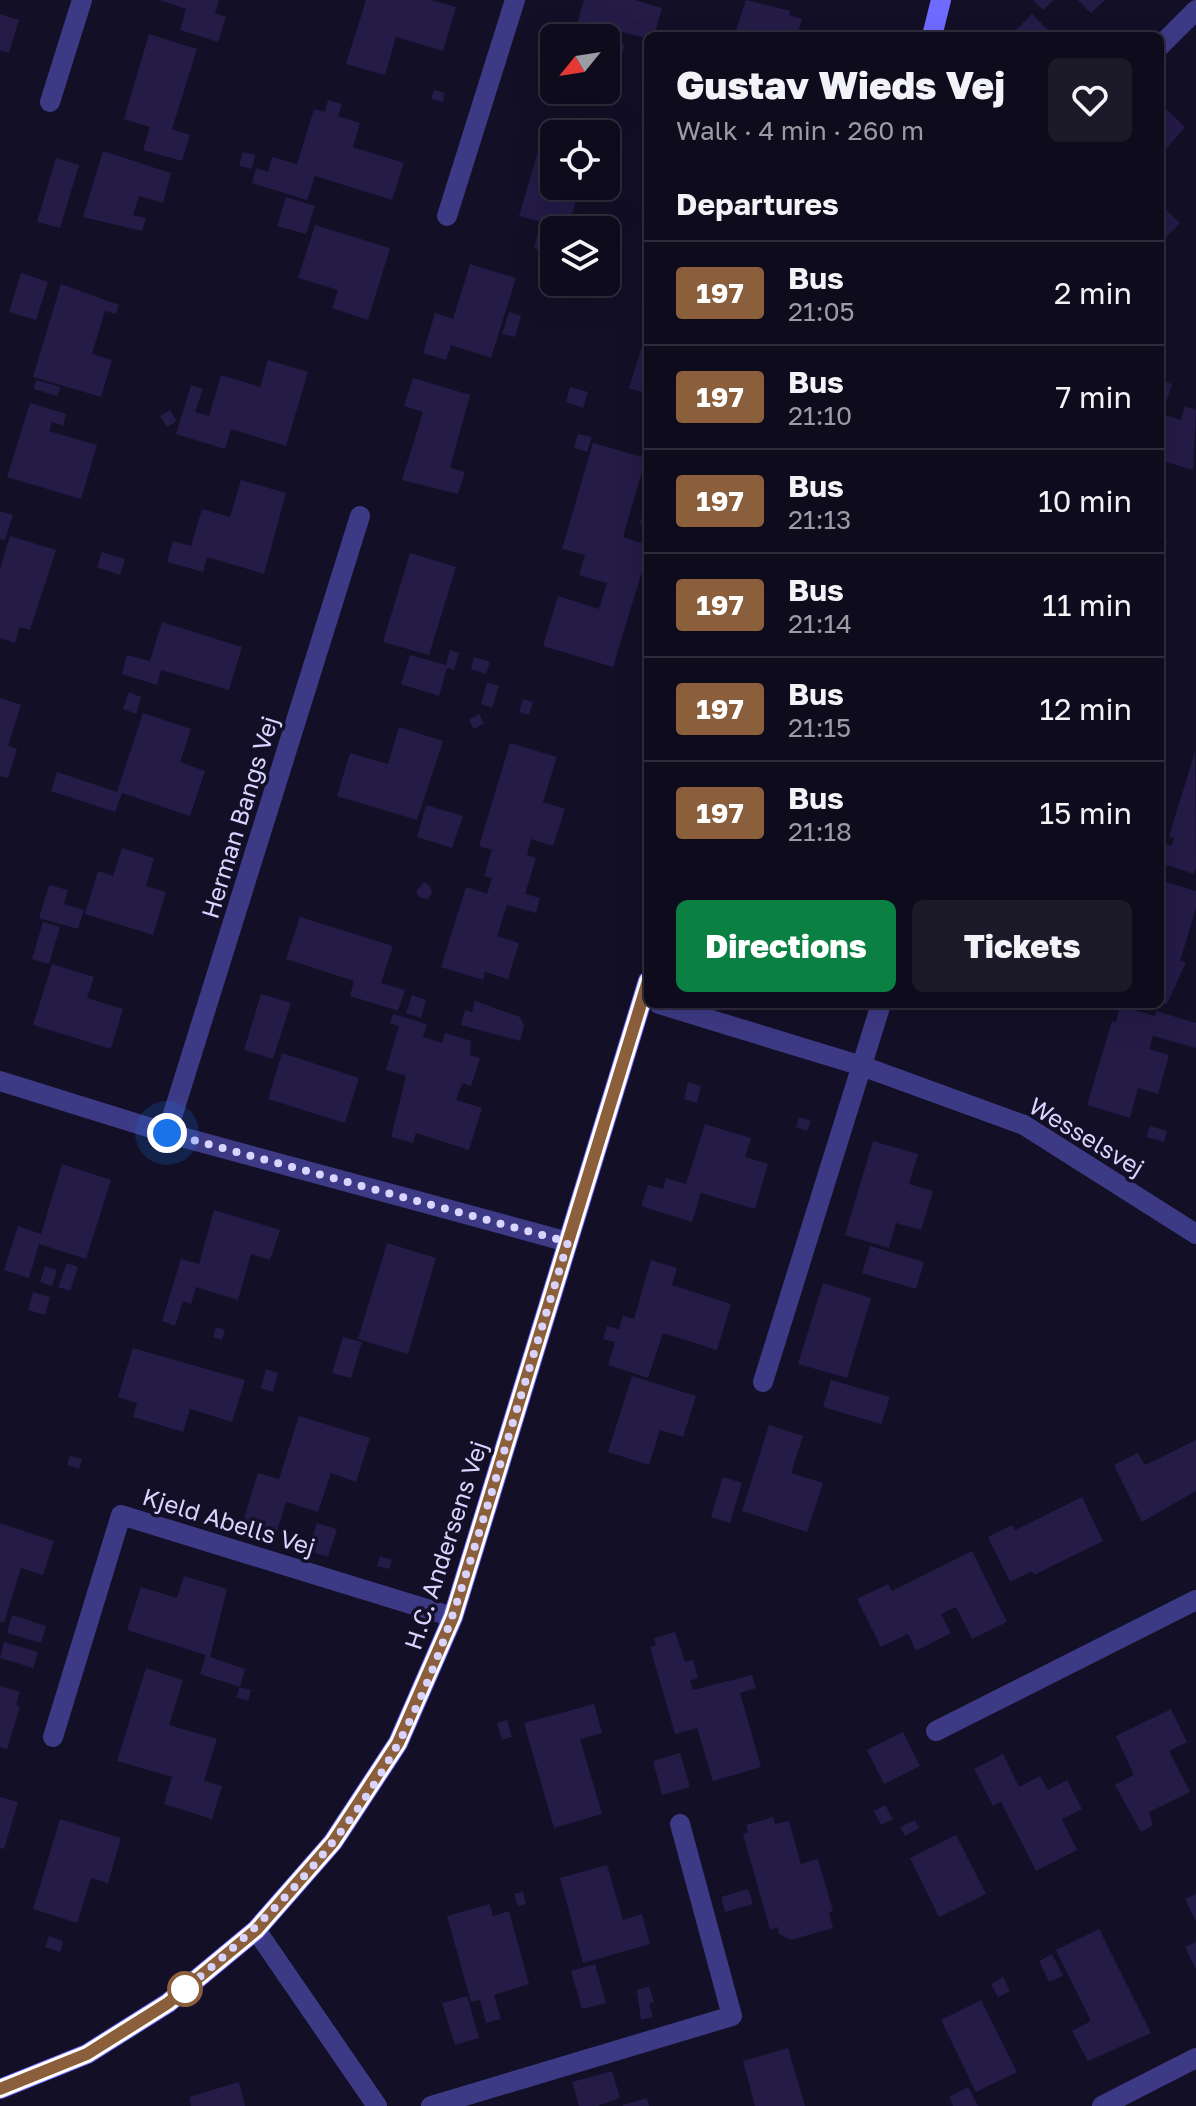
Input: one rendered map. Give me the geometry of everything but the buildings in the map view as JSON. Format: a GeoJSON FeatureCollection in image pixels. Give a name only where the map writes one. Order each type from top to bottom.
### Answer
{"type":"FeatureCollection","features":[{"type":"Feature","properties":{"kind":"street"},"geometry":{"type":"LineString","coordinates":[[50,102],[82,0]]}},
{"type":"Feature","properties":{"kind":"street"},"geometry":{"type":"LineString","coordinates":[[447,216],[515,0]]}},
{"type":"Feature","properties":{"kind":"street"},"geometry":{"type":"LineString","coordinates":[[933,32],[941,0]]}},
{"type":"Feature","properties":{"kind":"street"},"geometry":{"type":"LineString","coordinates":[[1164,42],[1196,10]]}},
{"type":"Feature","properties":{"kind":"street","name":"Herman Bangs Vej"},"geometry":{"type":"LineString","coordinates":[[167,1133],[360,516]]}},
{"type":"Feature","properties":{"kind":"street","name":"H.C. Andersens Vej"},"geometry":{"type":"LineString","coordinates":[[0,2089],[87,2054],[168,2003],[256,1930],[333,1842],[398,1743],[453,1617],[568,1242],[645,1008]]}},
{"type":"Feature","properties":{"kind":"street","name":"Wesselsvej"},"geometry":{"type":"LineString","coordinates":[[686,1008],[862,1066],[1024,1125],[1194,1224]]}},
{"type":"Feature","properties":{"kind":"street"},"geometry":{"type":"LineString","coordinates":[[763,1382],[880,1008]]}},
{"type":"Feature","properties":{"kind":"street"},"geometry":{"type":"LineString","coordinates":[[0,1081],[167,1133],[568,1242]]}},
{"type":"Feature","properties":{"kind":"street","name":"Kjeld Abells Vej"},"geometry":{"type":"LineString","coordinates":[[53,1737],[121,1515],[453,1617]]}},
{"type":"Feature","properties":{"kind":"street"},"geometry":{"type":"LineString","coordinates":[[936,1731],[1196,1600]]}},
{"type":"Feature","properties":{"kind":"street"},"geometry":{"type":"LineString","coordinates":[[431,2106],[732,2016],[680,1824]]}},
{"type":"Feature","properties":{"kind":"street"},"geometry":{"type":"LineString","coordinates":[[256,1930],[377,2106]]}},
{"type":"Feature","properties":{"kind":"street"},"geometry":{"type":"LineString","coordinates":[[1102,2106],[1196,2058]]}},
{"type":"Feature","properties":{"kind":"bus line","name":"197"},"geometry":{"type":"LineString","coordinates":[[0,2089],[87,2054],[168,2003],[256,1930],[333,1842],[398,1743],[453,1617],[644,994]]}},
{"type":"Feature","properties":{"kind":"route"},"geometry":{"type":"LineString","coordinates":[[167,1133],[568,1242],[453,1617],[398,1743],[333,1842],[256,1930],[185,1989]]}}]}
